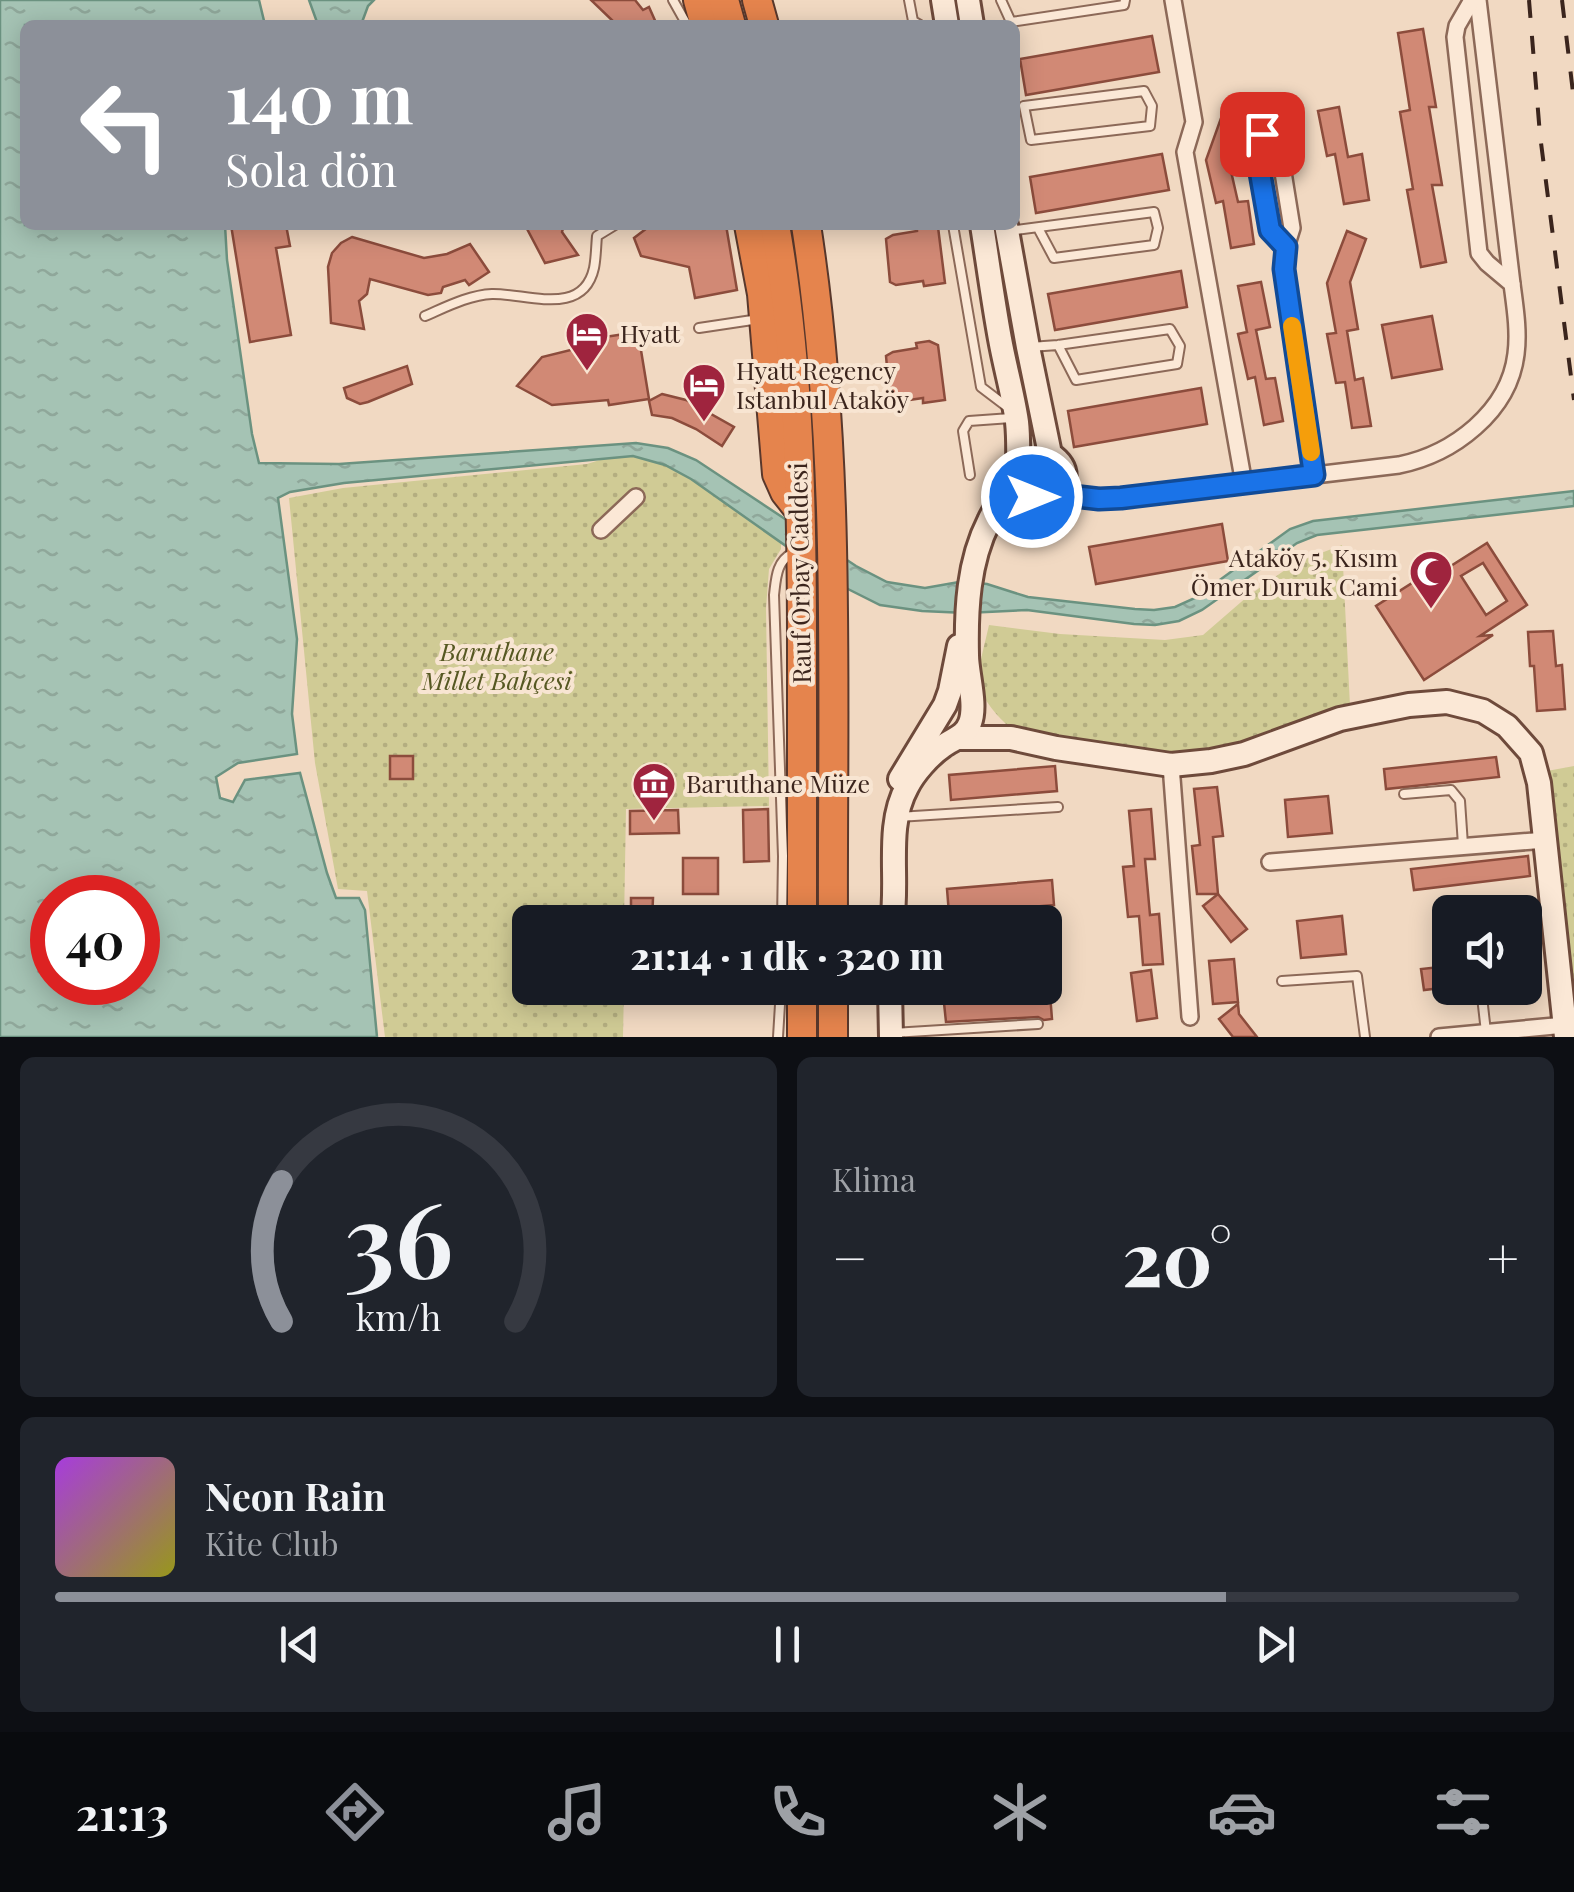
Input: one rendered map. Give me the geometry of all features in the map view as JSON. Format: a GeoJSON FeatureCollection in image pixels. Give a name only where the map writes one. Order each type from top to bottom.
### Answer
{"type":"FeatureCollection","features":[{"type":"Feature","properties":{"kind":"highway"},"geometry":{"type":"LineString","coordinates":[[750,230],[762,294],[777,474],[800,511]]}},
{"type":"Feature","properties":{"kind":"highway","name":"Rauf Orbay Caddesi"},"geometry":{"type":"LineString","coordinates":[[776,230],[793,363],[802,549],[802,905]]}},
{"type":"Feature","properties":{"kind":"highway","name":"Rauf Orbay Caddesi"},"geometry":{"type":"LineString","coordinates":[[807,230],[824,365],[832,514],[832,905]]}},
{"type":"Feature","properties":{"kind":"highway"},"geometry":{"type":"LineString","coordinates":[[802,1005],[802,1037]]}},
{"type":"Feature","properties":{"kind":"highway"},"geometry":{"type":"LineString","coordinates":[[833,1005],[833,1037]]}},
{"type":"Feature","properties":{"kind":"street"},"geometry":{"type":"LineString","coordinates":[[1173,0],[1194,122],[1185,152],[1244,484]]}},
{"type":"Feature","properties":{"kind":"street"},"geometry":{"type":"LineString","coordinates":[[1060,485],[1099,499],[1418,461],[1438,454],[1488,415],[1500,398],[1516,356],[1516,323],[1475,0]]}},
{"type":"Feature","properties":{"kind":"street"},"geometry":{"type":"LineString","coordinates":[[1475,0],[1457,26],[1455,37],[1479,253],[1512,284]]}},
{"type":"Feature","properties":{"kind":"street"},"geometry":{"type":"LineString","coordinates":[[1286,247],[1270,230],[1256,150],[1262,134],[1277,135],[1292,228],[1284,269],[1314,475]]}},
{"type":"Feature","properties":{"kind":"street"},"geometry":{"type":"LineString","coordinates":[[983,230],[1015,415],[1021,480],[1044,498],[1060,485]]}},
{"type":"Feature","properties":{"kind":"street"},"geometry":{"type":"LineString","coordinates":[[1006,230],[1050,454]]}},
{"type":"Feature","properties":{"kind":"street"},"geometry":{"type":"LineString","coordinates":[[1000,342],[1027,342]]}},
{"type":"Feature","properties":{"kind":"street"},"geometry":{"type":"LineString","coordinates":[[885,905],[889,803],[912,756],[945,705],[978,548],[989,521],[1021,480],[1028,456],[1035,452],[1050,454],[1060,462],[1060,485]]}},
{"type":"Feature","properties":{"kind":"street"},"geometry":{"type":"LineString","coordinates":[[601,530],[636,496]]}},
{"type":"Feature","properties":{"kind":"street"},"geometry":{"type":"LineString","coordinates":[[893,905],[895,838],[906,789],[942,747],[960,738],[970,726],[966,613]]}},
{"type":"Feature","properties":{"kind":"street"},"geometry":{"type":"LineString","coordinates":[[945,705],[957,695],[965,698],[976,714],[1023,741]]}},
{"type":"Feature","properties":{"kind":"street"},"geometry":{"type":"LineString","coordinates":[[945,705],[949,731],[960,738],[1011,738],[1171,765],[1244,754],[1340,718],[1408,705],[1448,702],[1483,711],[1508,726],[1532,753],[1539,783],[1566,1031],[1440,1037]]}},
{"type":"Feature","properties":{"kind":"street"},"geometry":{"type":"LineString","coordinates":[[1171,765],[1190,1017]]}},
{"type":"Feature","properties":{"kind":"street"},"geometry":{"type":"LineString","coordinates":[[1270,862],[1546,840]]}},
{"type":"Feature","properties":{"kind":"street"},"geometry":{"type":"LineString","coordinates":[[890,1005],[891,1035]]}},
{"type":"Feature","properties":{"kind":"lane"},"geometry":{"type":"LineString","coordinates":[[1020,21],[1124,5],[1125,0]]}},
{"type":"Feature","properties":{"kind":"lane"},"geometry":{"type":"LineString","coordinates":[[1020,107],[1144,91],[1152,106],[1150,126],[1031,140],[1020,110]]}},
{"type":"Feature","properties":{"kind":"lane"},"geometry":{"type":"LineString","coordinates":[[1020,228],[1154,212],[1158,228],[1154,244],[1054,258],[1038,228]]}},
{"type":"Feature","properties":{"kind":"lane"},"geometry":{"type":"LineString","coordinates":[[425,316],[490,294],[568,298],[590,280],[597,236],[607,230]]}},
{"type":"Feature","properties":{"kind":"lane"},"geometry":{"type":"LineString","coordinates":[[954,230],[981,387],[1015,415]]}},
{"type":"Feature","properties":{"kind":"lane"},"geometry":{"type":"LineString","coordinates":[[699,328],[764,318]]}},
{"type":"Feature","properties":{"kind":"lane"},"geometry":{"type":"LineString","coordinates":[[1027,342],[1058,346],[1170,329],[1180,346],[1177,364],[1076,380],[1058,346]]}},
{"type":"Feature","properties":{"kind":"lane"},"geometry":{"type":"LineString","coordinates":[[970,476],[965,426],[968,422],[1015,415]]}},
{"type":"Feature","properties":{"kind":"lane"},"geometry":{"type":"LineString","coordinates":[[782,905],[774,595],[777,570],[786,556],[802,549]]}},
{"type":"Feature","properties":{"kind":"lane"},"geometry":{"type":"LineString","coordinates":[[1404,794],[1450,790],[1460,801],[1463,845]]}},
{"type":"Feature","properties":{"kind":"lane"},"geometry":{"type":"LineString","coordinates":[[898,817],[1058,807]]}},
{"type":"Feature","properties":{"kind":"lane"},"geometry":{"type":"LineString","coordinates":[[1282,981],[1357,976],[1364,1037]]}},
{"type":"Feature","properties":{"kind":"lane"},"geometry":{"type":"LineString","coordinates":[[778,1037],[781,1005]]}},
{"type":"Feature","properties":{"kind":"lane"},"geometry":{"type":"LineString","coordinates":[[1483,1005],[1486,1032]]}},
{"type":"Feature","properties":{"kind":"lane"},"geometry":{"type":"LineString","coordinates":[[891,1035],[1038,1024]]}},
{"type":"Feature","properties":{"kind":"green space","name":"Baruthane Millet Bahçesi"},"geometry":{"type":"Polygon","coordinates":[[[633,456],[665,465],[781,542],[769,569],[766,608],[769,806],[626,809],[624,905],[512,905],[512,1005],[624,1005],[623,1037],[385,1037],[367,891],[338,889],[315,763],[289,498],[343,488],[587,464],[633,456]]]}},
{"type":"Feature","properties":{"kind":"green space"},"geometry":{"type":"Polygon","coordinates":[[[1342,545],[1350,706],[1276,732],[1180,757],[1008,726],[982,690],[980,668],[989,625],[1165,640],[1203,635],[1295,563],[1342,545]]]}},
{"type":"Feature","properties":{"kind":"green space"},"geometry":{"type":"Polygon","coordinates":[[[1574,766],[1574,1034],[1547,771],[1574,766]]]}},
{"type":"Feature","properties":{"kind":"water"},"geometry":{"type":"Polygon","coordinates":[[[0,0],[259,0],[264,20],[20,20],[20,230],[225,230],[259,463],[339,464],[636,443],[668,448],[696,460],[856,566],[887,582],[925,588],[969,582],[1028,597],[1154,610],[1175,607],[1195,598],[1290,529],[1313,521],[1574,491],[1574,506],[1317,535],[1297,543],[1202,610],[1179,621],[1155,625],[1027,610],[966,613],[880,605],[844,587],[691,479],[665,465],[633,456],[344,483],[290,492],[278,498],[297,639],[292,714],[297,754],[238,763],[216,777],[220,798],[233,802],[245,780],[300,773],[336,898],[359,898],[365,910],[377,1037],[0,1037],[0,0]]]}},
{"type":"Feature","properties":{"kind":"water"},"geometry":{"type":"Polygon","coordinates":[[[309,0],[374,0],[363,20],[316,20],[309,0]]]}},
{"type":"Feature","properties":{"kind":"building"},"geometry":{"type":"Polygon","coordinates":[[[591,0],[635,0],[643,10],[649,7],[655,20],[612,20],[591,0]]]}},
{"type":"Feature","properties":{"kind":"building"},"geometry":{"type":"Polygon","coordinates":[[[1423,29],[1436,107],[1429,107],[1442,185],[1432,185],[1446,262],[1421,267],[1407,190],[1413,189],[1400,112],[1410,110],[1398,33],[1423,29]]]}},
{"type":"Feature","properties":{"kind":"building"},"geometry":{"type":"Polygon","coordinates":[[[1152,36],[1159,72],[1026,95],[1020,59],[1152,36]]]}},
{"type":"Feature","properties":{"kind":"building"},"geometry":{"type":"Polygon","coordinates":[[[1225,107],[1245,114],[1228,158],[1238,202],[1248,201],[1254,244],[1231,248],[1223,201],[1216,203],[1206,160],[1225,107]]]}},
{"type":"Feature","properties":{"kind":"building"},"geometry":{"type":"Polygon","coordinates":[[[1339,107],[1348,157],[1362,154],[1369,200],[1344,204],[1335,154],[1327,156],[1318,111],[1339,107]]]}},
{"type":"Feature","properties":{"kind":"building"},"geometry":{"type":"Polygon","coordinates":[[[1162,154],[1169,190],[1036,213],[1030,177],[1162,154]]]}},
{"type":"Feature","properties":{"kind":"building"},"geometry":{"type":"Polygon","coordinates":[[[232,230],[287,230],[290,246],[276,248],[291,335],[250,342],[232,230]]]}},
{"type":"Feature","properties":{"kind":"building"},"geometry":{"type":"Polygon","coordinates":[[[528,230],[563,230],[578,255],[545,263],[528,230]]]}},
{"type":"Feature","properties":{"kind":"building"},"geometry":{"type":"Polygon","coordinates":[[[644,230],[727,230],[737,290],[695,298],[689,267],[641,256],[634,238],[644,230]]]}},
{"type":"Feature","properties":{"kind":"building"},"geometry":{"type":"Polygon","coordinates":[[[938,230],[945,283],[924,286],[923,281],[896,285],[890,282],[886,239],[938,230]]]}},
{"type":"Feature","properties":{"kind":"building"},"geometry":{"type":"Polygon","coordinates":[[[1347,231],[1366,239],[1350,282],[1358,329],[1347,331],[1355,380],[1363,378],[1371,426],[1352,428],[1345,382],[1336,383],[1327,334],[1336,333],[1327,283],[1347,231]]]}},
{"type":"Feature","properties":{"kind":"building"},"geometry":{"type":"Polygon","coordinates":[[[352,237],[424,258],[470,244],[489,272],[469,285],[465,280],[443,287],[441,293],[428,295],[370,279],[367,294],[359,301],[364,329],[331,323],[328,267],[332,253],[352,237]]]}},
{"type":"Feature","properties":{"kind":"building"},"geometry":{"type":"Polygon","coordinates":[[[1181,271],[1187,307],[1055,330],[1048,294],[1181,271]]]}},
{"type":"Feature","properties":{"kind":"building"},"geometry":{"type":"Polygon","coordinates":[[[1261,282],[1270,327],[1256,330],[1266,379],[1275,378],[1283,421],[1264,425],[1255,377],[1248,379],[1238,334],[1247,332],[1238,286],[1261,282]]]}},
{"type":"Feature","properties":{"kind":"building"},"geometry":{"type":"Polygon","coordinates":[[[1432,316],[1442,369],[1392,378],[1382,325],[1432,316]]]}},
{"type":"Feature","properties":{"kind":"building","name":"Hyatt"},"geometry":{"type":"Polygon","coordinates":[[[638,332],[649,399],[609,405],[608,400],[552,405],[517,386],[542,357],[599,343],[598,338],[638,332]]]}},
{"type":"Feature","properties":{"kind":"building"},"geometry":{"type":"Polygon","coordinates":[[[929,341],[938,345],[945,400],[890,400],[886,356],[929,341]]]}},
{"type":"Feature","properties":{"kind":"building"},"geometry":{"type":"Polygon","coordinates":[[[407,366],[412,384],[360,404],[347,398],[344,388],[407,366]]]}},
{"type":"Feature","properties":{"kind":"building"},"geometry":{"type":"Polygon","coordinates":[[[1201,388],[1207,424],[1074,447],[1068,411],[1201,388]]]}},
{"type":"Feature","properties":{"kind":"building","name":"Hyatt Regency Istanbul Ataköy"},"geometry":{"type":"Polygon","coordinates":[[[662,394],[686,400],[734,427],[722,446],[672,418],[652,415],[649,401],[662,394]]]}},
{"type":"Feature","properties":{"kind":"building"},"geometry":{"type":"Polygon","coordinates":[[[1222,524],[1228,561],[1096,584],[1089,547],[1222,524]]]}},
{"type":"Feature","properties":{"kind":"building","name":"Ataköy 5. Kısım Ömer Duruk Cami"},"geometry":{"type":"Polygon","coordinates":[[[1487,543],[1527,605],[1480,636],[1493,635],[1424,680],[1376,606],[1442,564],[1446,569],[1487,543]],[[1483,563],[1461,576],[1486,615],[1507,601],[1483,563]]]}},
{"type":"Feature","properties":{"kind":"building"},"geometry":{"type":"Polygon","coordinates":[[[1553,631],[1556,666],[1562,665],[1565,709],[1537,711],[1528,632],[1553,631]]]}},
{"type":"Feature","properties":{"kind":"building"},"geometry":{"type":"Polygon","coordinates":[[[390,756],[413,756],[413,779],[390,779],[390,756]]]}},
{"type":"Feature","properties":{"kind":"building"},"geometry":{"type":"Polygon","coordinates":[[[1496,757],[1499,777],[1386,789],[1384,769],[1496,757]]]}},
{"type":"Feature","properties":{"kind":"building"},"geometry":{"type":"Polygon","coordinates":[[[1055,766],[1057,791],[951,800],[949,775],[1055,766]]]}},
{"type":"Feature","properties":{"kind":"building"},"geometry":{"type":"Polygon","coordinates":[[[1217,787],[1223,836],[1213,837],[1218,894],[1197,894],[1192,846],[1200,845],[1194,789],[1217,787]]]}},
{"type":"Feature","properties":{"kind":"building"},"geometry":{"type":"Polygon","coordinates":[[[1328,796],[1332,833],[1288,837],[1285,800],[1328,796]]]}},
{"type":"Feature","properties":{"kind":"building"},"geometry":{"type":"Polygon","coordinates":[[[768,809],[769,861],[744,862],[743,810],[768,809]]]}},
{"type":"Feature","properties":{"kind":"building"},"geometry":{"type":"Polygon","coordinates":[[[1151,809],[1155,859],[1145,859],[1150,915],[1159,914],[1163,964],[1143,965],[1139,916],[1128,917],[1123,867],[1134,866],[1129,811],[1151,809]]]}},
{"type":"Feature","properties":{"kind":"building","name":"Baruthane Müze"},"geometry":{"type":"Polygon","coordinates":[[[678,810],[679,833],[630,834],[630,811],[678,810]]]}},
{"type":"Feature","properties":{"kind":"building"},"geometry":{"type":"Polygon","coordinates":[[[1528,856],[1530,876],[1414,890],[1411,869],[1528,856]]]}},
{"type":"Feature","properties":{"kind":"building"},"geometry":{"type":"Polygon","coordinates":[[[683,858],[718,858],[718,894],[683,894],[683,858]]]}},
{"type":"Feature","properties":{"kind":"building"},"geometry":{"type":"Polygon","coordinates":[[[1052,880],[1054,905],[948,905],[947,889],[1052,880]]]}},
{"type":"Feature","properties":{"kind":"building"},"geometry":{"type":"Polygon","coordinates":[[[1218,894],[1247,929],[1231,942],[1203,906],[1218,894]]]}},
{"type":"Feature","properties":{"kind":"building"},"geometry":{"type":"Polygon","coordinates":[[[631,898],[653,898],[653,905],[631,905],[631,898]]]}},
{"type":"Feature","properties":{"kind":"building"},"geometry":{"type":"Polygon","coordinates":[[[1342,916],[1346,954],[1301,958],[1297,921],[1342,916]]]}},
{"type":"Feature","properties":{"kind":"building"},"geometry":{"type":"Polygon","coordinates":[[[1234,959],[1238,1002],[1213,1004],[1209,961],[1234,959]]]}},
{"type":"Feature","properties":{"kind":"building"},"geometry":{"type":"Polygon","coordinates":[[[1432,968],[1432,989],[1424,990],[1421,969],[1432,968]]]}},
{"type":"Feature","properties":{"kind":"building"},"geometry":{"type":"Polygon","coordinates":[[[1151,970],[1157,1018],[1137,1021],[1131,973],[1151,970]]]}},
{"type":"Feature","properties":{"kind":"building"},"geometry":{"type":"Polygon","coordinates":[[[1238,1004],[1239,1014],[1257,1037],[1233,1037],[1219,1019],[1238,1004]]]}},
{"type":"Feature","properties":{"kind":"building"},"geometry":{"type":"Polygon","coordinates":[[[944,1005],[1051,1005],[1052,1019],[946,1022],[944,1005]]]}},
{"type":"Feature","properties":{"kind":"railway"},"geometry":{"type":"LineString","coordinates":[[1529,0],[1540,135],[1574,400]]}},
{"type":"Feature","properties":{"kind":"railway"},"geometry":{"type":"LineString","coordinates":[[1562,0],[1574,101]]}},
{"type":"Feature","properties":{"kind":"slow traffic"},"geometry":{"type":"LineString","coordinates":[[1292,326],[1311,452]]}},
{"type":"Feature","properties":{"kind":"place","name":"Hyatt"},"geometry":{"type":"Point","coordinates":[587,372]}},
{"type":"Feature","properties":{"kind":"place","name":"Hyatt Regency Istanbul Ataköy"},"geometry":{"type":"Point","coordinates":[704,423]}},
{"type":"Feature","properties":{"kind":"place","name":"Ataköy 5. Kısım Ömer Duruk Cami"},"geometry":{"type":"Point","coordinates":[1431,610]}},
{"type":"Feature","properties":{"kind":"place","name":"Baruthane Müze"},"geometry":{"type":"Point","coordinates":[654,822]}},
{"type":"Feature","properties":{"kind":"route"},"geometry":{"type":"LineString","coordinates":[[1032,497],[1055,494],[1121,498],[1314,475],[1284,269],[1286,247],[1270,230],[1256,150],[1262,134]]}}]}
